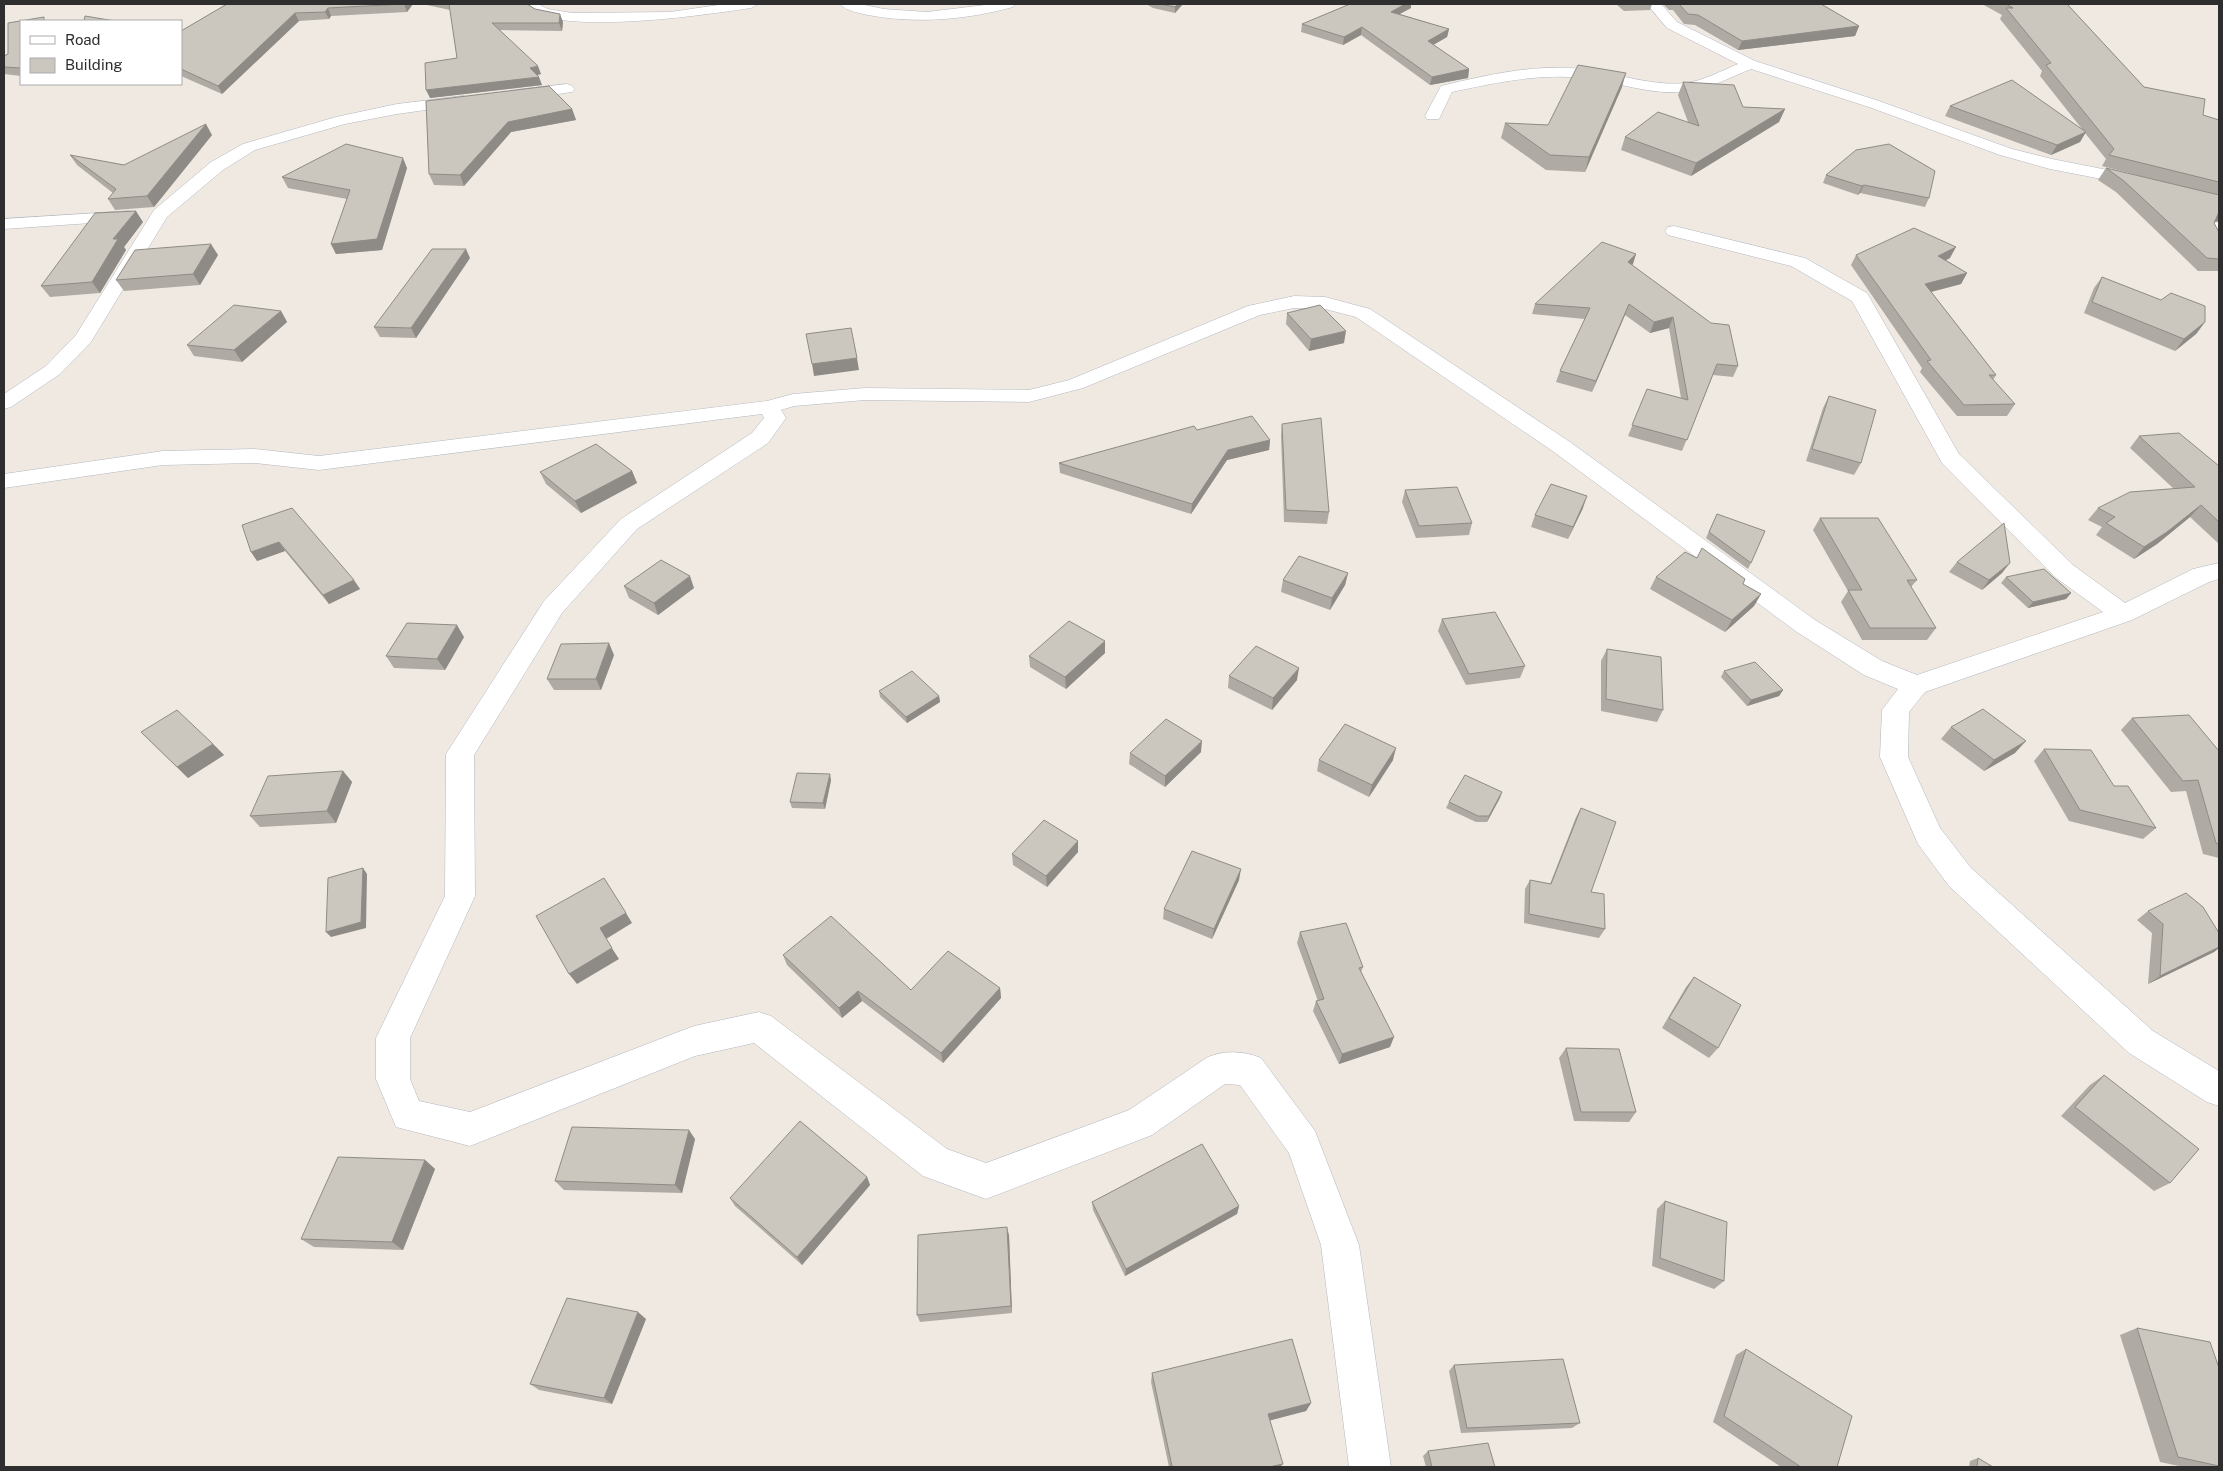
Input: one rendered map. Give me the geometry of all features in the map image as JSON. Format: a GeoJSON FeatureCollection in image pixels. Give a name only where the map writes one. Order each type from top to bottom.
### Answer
{"type":"FeatureCollection","features":[{"type":"Feature","properties":{"kind":"street"},"geometry":{"type":"LineString","coordinates":[[529,4],[544,13],[572,17],[670,16],[750,4]]}},
{"type":"Feature","properties":{"kind":"street"},"geometry":{"type":"LineString","coordinates":[[847,4],[864,11],[894,16],[963,13],[1008,4]]}},
{"type":"Feature","properties":{"kind":"street"},"geometry":{"type":"LineString","coordinates":[[1654,4],[1672,25],[1750,64],[1874,104],[2006,152],[2050,164],[2154,185]]}},
{"type":"Feature","properties":{"kind":"street"},"geometry":{"type":"LineString","coordinates":[[1433,116],[1446,89],[1506,76],[1566,72],[1593,74],[1675,88],[1704,82],[1750,64]]}},
{"type":"Feature","properties":{"kind":"street"},"geometry":{"type":"LineString","coordinates":[[501,97],[567,89]]}},
{"type":"Feature","properties":{"kind":"street"},"geometry":{"type":"LineString","coordinates":[[4,403],[54,370],[84,338],[160,214],[218,166],[249,147],[342,120],[397,109],[482,99]]}},
{"type":"Feature","properties":{"kind":"street"},"geometry":{"type":"LineString","coordinates":[[4,224],[160,214]]}},
{"type":"Feature","properties":{"kind":"street"},"geometry":{"type":"LineString","coordinates":[[2219,227],[2216,236],[2219,241]]}},
{"type":"Feature","properties":{"kind":"street"},"geometry":{"type":"LineString","coordinates":[[1674,231],[1798,262],[1860,296],[1950,458],[2064,571],[2123,614]]}},
{"type":"Feature","properties":{"kind":"street"},"geometry":{"type":"LineString","coordinates":[[4,481],[163,458],[255,456],[319,463],[768,407],[792,400],[865,394],[1029,396],[1076,384],[1255,310],[1294,302],[1325,303],[1363,314],[1562,447],[1806,626],[1873,668],[1916,685]]}},
{"type":"Feature","properties":{"kind":"street"},"geometry":{"type":"LineString","coordinates":[[768,407],[775,418],[760,438],[629,524],[553,608],[460,754],[460,896],[393,1038],[393,1079],[408,1114],[470,1129],[694,1041],[759,1027],[936,1163],[986,1181],[1140,1123],[1220,1068],[1249,1068],[1303,1143],[1340,1245],[1370,1467]]}},
{"type":"Feature","properties":{"kind":"street"},"geometry":{"type":"LineString","coordinates":[[2219,570],[2202,575],[2123,614],[1916,685],[1896,710],[1894,757],[1928,835],[1960,877],[2141,1042],[2219,1090]]}},
{"type":"Feature","properties":{"kind":"building"},"geometry":{"type":"Polygon","coordinates":[[[227,4],[405,4],[328,8],[325,12],[295,13],[218,86],[182,69],[182,30],[227,4]]]}},
{"type":"Feature","properties":{"kind":"building"},"geometry":{"type":"Polygon","coordinates":[[[449,4],[527,4],[535,9],[560,14],[559,23],[492,23],[538,66],[530,68],[539,77],[426,90],[425,63],[457,58],[449,4]]]}},
{"type":"Feature","properties":{"kind":"building"},"geometry":{"type":"Polygon","coordinates":[[[1160,4],[1178,4],[1175,7],[1160,4]]]}},
{"type":"Feature","properties":{"kind":"building"},"geometry":{"type":"Polygon","coordinates":[[[1350,4],[1405,4],[1391,12],[1449,29],[1428,41],[1469,69],[1432,77],[1362,27],[1344,37],[1302,24],[1350,4]]]}},
{"type":"Feature","properties":{"kind":"building"},"geometry":{"type":"Polygon","coordinates":[[[1679,4],[1821,4],[1859,26],[1742,41],[1698,15],[1688,14],[1679,4]]]}},
{"type":"Feature","properties":{"kind":"building"},"geometry":{"type":"Polygon","coordinates":[[[2006,4],[2067,4],[2144,87],[2205,99],[2203,115],[2219,120],[2219,182],[2109,155],[2114,149],[2046,65],[2051,63],[2006,8],[2013,8],[2006,4]]]}},
{"type":"Feature","properties":{"kind":"building"},"geometry":{"type":"Polygon","coordinates":[[[85,16],[109,20],[84,20],[85,16]]]}},
{"type":"Feature","properties":{"kind":"building"},"geometry":{"type":"Polygon","coordinates":[[[44,17],[44,20],[26,20],[44,17]]]}},
{"type":"Feature","properties":{"kind":"building"},"geometry":{"type":"Polygon","coordinates":[[[20,21],[20,68],[4,67],[4,56],[8,54],[8,23],[20,21]]]}},
{"type":"Feature","properties":{"kind":"building"},"geometry":{"type":"Polygon","coordinates":[[[1578,65],[1626,73],[1589,157],[1550,155],[1505,123],[1548,125],[1578,65]]]}},
{"type":"Feature","properties":{"kind":"building"},"geometry":{"type":"Polygon","coordinates":[[[2012,80],[2086,132],[2057,145],[1950,106],[2012,80]]]}},
{"type":"Feature","properties":{"kind":"building"},"geometry":{"type":"Polygon","coordinates":[[[1683,82],[1734,85],[1743,107],[1785,109],[1696,163],[1625,137],[1658,112],[1699,126],[1683,82]]]}},
{"type":"Feature","properties":{"kind":"building"},"geometry":{"type":"Polygon","coordinates":[[[549,86],[572,109],[508,122],[460,175],[429,174],[426,101],[549,86]]]}},
{"type":"Feature","properties":{"kind":"building"},"geometry":{"type":"Polygon","coordinates":[[[206,124],[147,196],[108,199],[116,189],[70,155],[124,165],[206,124]]]}},
{"type":"Feature","properties":{"kind":"building"},"geometry":{"type":"Polygon","coordinates":[[[346,144],[403,158],[377,239],[331,244],[350,190],[282,177],[346,144]]]}},
{"type":"Feature","properties":{"kind":"building"},"geometry":{"type":"Polygon","coordinates":[[[1889,144],[1935,171],[1929,198],[1862,186],[1826,175],[1856,150],[1889,144]]]}},
{"type":"Feature","properties":{"kind":"building"},"geometry":{"type":"Polygon","coordinates":[[[2106,168],[2219,195],[2219,212],[2214,223],[2219,232],[2219,259],[2207,258],[2124,181],[2106,168]]]}},
{"type":"Feature","properties":{"kind":"building"},"geometry":{"type":"Polygon","coordinates":[[[136,211],[113,239],[118,239],[92,282],[41,286],[95,213],[136,211]]]}},
{"type":"Feature","properties":{"kind":"building"},"geometry":{"type":"Polygon","coordinates":[[[1914,228],[1956,247],[1938,256],[1967,273],[1925,284],[1996,375],[1989,375],[2015,404],[1964,405],[1927,361],[1931,360],[1856,255],[1914,228]]]}},
{"type":"Feature","properties":{"kind":"building"},"geometry":{"type":"Polygon","coordinates":[[[1602,242],[1636,254],[1628,262],[1711,323],[1729,325],[1738,366],[1717,364],[1687,440],[1632,425],[1647,389],[1688,400],[1673,317],[1654,322],[1629,304],[1596,381],[1560,371],[1590,308],[1535,304],[1602,242]]]}},
{"type":"Feature","properties":{"kind":"building"},"geometry":{"type":"Polygon","coordinates":[[[211,244],[193,274],[116,280],[135,250],[211,244]]]}},
{"type":"Feature","properties":{"kind":"building"},"geometry":{"type":"Polygon","coordinates":[[[432,249],[466,249],[411,328],[374,327],[432,249]]]}},
{"type":"Feature","properties":{"kind":"building"},"geometry":{"type":"Polygon","coordinates":[[[2102,277],[2161,300],[2171,293],[2205,306],[2205,322],[2184,339],[2092,302],[2102,277]]]}},
{"type":"Feature","properties":{"kind":"building"},"geometry":{"type":"Polygon","coordinates":[[[234,305],[281,311],[234,350],[187,345],[234,305]]]}},
{"type":"Feature","properties":{"kind":"building"},"geometry":{"type":"Polygon","coordinates":[[[1320,305],[1346,331],[1311,339],[1287,313],[1320,305]]]}},
{"type":"Feature","properties":{"kind":"building"},"geometry":{"type":"Polygon","coordinates":[[[851,328],[857,358],[812,364],[806,334],[851,328]]]}},
{"type":"Feature","properties":{"kind":"building"},"geometry":{"type":"Polygon","coordinates":[[[1829,396],[1876,410],[1861,463],[1812,449],[1829,396]]]}},
{"type":"Feature","properties":{"kind":"building"},"geometry":{"type":"Polygon","coordinates":[[[1252,416],[1270,440],[1228,450],[1192,504],[1059,463],[1194,426],[1197,430],[1252,416]]]}},
{"type":"Feature","properties":{"kind":"building"},"geometry":{"type":"Polygon","coordinates":[[[1321,418],[1329,512],[1286,510],[1282,424],[1321,418]]]}},
{"type":"Feature","properties":{"kind":"building"},"geometry":{"type":"Polygon","coordinates":[[[2179,433],[2219,466],[2219,522],[2201,505],[2167,532],[2144,547],[2106,523],[2115,517],[2098,508],[2130,492],[2195,487],[2139,436],[2179,433]]]}},
{"type":"Feature","properties":{"kind":"building"},"geometry":{"type":"Polygon","coordinates":[[[596,444],[632,471],[575,501],[540,472],[596,444]]]}},
{"type":"Feature","properties":{"kind":"building"},"geometry":{"type":"Polygon","coordinates":[[[1551,484],[1587,496],[1573,527],[1535,515],[1551,484]]]}},
{"type":"Feature","properties":{"kind":"building"},"geometry":{"type":"Polygon","coordinates":[[[1457,487],[1472,523],[1419,526],[1405,490],[1457,487]]]}},
{"type":"Feature","properties":{"kind":"building"},"geometry":{"type":"Polygon","coordinates":[[[292,508],[354,580],[323,595],[279,542],[251,552],[242,525],[292,508]]]}},
{"type":"Feature","properties":{"kind":"building"},"geometry":{"type":"Polygon","coordinates":[[[1717,514],[1765,531],[1751,563],[1709,532],[1717,514]]]}},
{"type":"Feature","properties":{"kind":"building"},"geometry":{"type":"Polygon","coordinates":[[[1820,518],[1878,518],[1917,580],[1907,580],[1936,628],[1870,628],[1848,590],[1862,590],[1820,518]]]}},
{"type":"Feature","properties":{"kind":"building"},"geometry":{"type":"Polygon","coordinates":[[[2004,523],[2010,563],[1989,580],[1957,562],[2004,523]]]}},
{"type":"Feature","properties":{"kind":"building"},"geometry":{"type":"Polygon","coordinates":[[[1702,548],[1745,579],[1743,584],[1761,594],[1732,620],[1656,577],[1685,552],[1697,558],[1702,548]]]}},
{"type":"Feature","properties":{"kind":"building"},"geometry":{"type":"Polygon","coordinates":[[[1299,556],[1348,573],[1332,598],[1283,580],[1299,556]]]}},
{"type":"Feature","properties":{"kind":"building"},"geometry":{"type":"Polygon","coordinates":[[[661,560],[690,576],[654,603],[624,586],[661,560]]]}},
{"type":"Feature","properties":{"kind":"building"},"geometry":{"type":"Polygon","coordinates":[[[2044,569],[2071,593],[2033,602],[2006,577],[2044,569]]]}},
{"type":"Feature","properties":{"kind":"building"},"geometry":{"type":"Polygon","coordinates":[[[1495,612],[1525,666],[1469,674],[1442,619],[1495,612]]]}},
{"type":"Feature","properties":{"kind":"building"},"geometry":{"type":"Polygon","coordinates":[[[1069,621],[1105,641],[1065,677],[1029,656],[1069,621]]]}},
{"type":"Feature","properties":{"kind":"building"},"geometry":{"type":"Polygon","coordinates":[[[407,623],[457,625],[437,659],[386,656],[407,623]]]}},
{"type":"Feature","properties":{"kind":"building"},"geometry":{"type":"Polygon","coordinates":[[[609,643],[596,679],[547,679],[561,644],[609,643]]]}},
{"type":"Feature","properties":{"kind":"building"},"geometry":{"type":"Polygon","coordinates":[[[1256,646],[1299,668],[1273,698],[1229,676],[1256,646]]]}},
{"type":"Feature","properties":{"kind":"building"},"geometry":{"type":"Polygon","coordinates":[[[1607,649],[1661,657],[1663,710],[1606,699],[1607,649]]]}},
{"type":"Feature","properties":{"kind":"building"},"geometry":{"type":"Polygon","coordinates":[[[1755,662],[1783,690],[1751,700],[1724,671],[1755,662]]]}},
{"type":"Feature","properties":{"kind":"building"},"geometry":{"type":"Polygon","coordinates":[[[912,671],[939,696],[906,717],[879,691],[912,671]]]}},
{"type":"Feature","properties":{"kind":"building"},"geometry":{"type":"Polygon","coordinates":[[[1983,709],[2026,741],[1994,760],[1951,727],[1983,709]]]}},
{"type":"Feature","properties":{"kind":"building"},"geometry":{"type":"Polygon","coordinates":[[[177,710],[213,744],[177,767],[141,732],[177,710]]]}},
{"type":"Feature","properties":{"kind":"building"},"geometry":{"type":"Polygon","coordinates":[[[2189,715],[2219,751],[2219,844],[2216,843],[2198,780],[2183,781],[2132,718],[2189,715]]]}},
{"type":"Feature","properties":{"kind":"building"},"geometry":{"type":"Polygon","coordinates":[[[1166,719],[1202,741],[1165,776],[1130,753],[1166,719]]]}},
{"type":"Feature","properties":{"kind":"building"},"geometry":{"type":"Polygon","coordinates":[[[1345,724],[1396,748],[1372,785],[1319,760],[1345,724]]]}},
{"type":"Feature","properties":{"kind":"building"},"geometry":{"type":"Polygon","coordinates":[[[2044,749],[2091,750],[2114,786],[2128,786],[2156,828],[2080,810],[2044,749]]]}},
{"type":"Feature","properties":{"kind":"building"},"geometry":{"type":"Polygon","coordinates":[[[343,771],[327,811],[250,816],[268,776],[343,771]]]}},
{"type":"Feature","properties":{"kind":"building"},"geometry":{"type":"Polygon","coordinates":[[[797,773],[830,774],[823,803],[790,802],[797,773]]]}},
{"type":"Feature","properties":{"kind":"building"},"geometry":{"type":"Polygon","coordinates":[[[1465,775],[1502,792],[1489,816],[1478,816],[1449,802],[1465,775]]]}},
{"type":"Feature","properties":{"kind":"building"},"geometry":{"type":"Polygon","coordinates":[[[1581,808],[1616,822],[1591,892],[1604,894],[1605,929],[1529,914],[1530,880],[1551,884],[1581,808]]]}},
{"type":"Feature","properties":{"kind":"building"},"geometry":{"type":"Polygon","coordinates":[[[1044,820],[1078,841],[1046,876],[1012,854],[1044,820]]]}},
{"type":"Feature","properties":{"kind":"building"},"geometry":{"type":"Polygon","coordinates":[[[1192,851],[1241,869],[1214,929],[1164,909],[1192,851]]]}},
{"type":"Feature","properties":{"kind":"building"},"geometry":{"type":"Polygon","coordinates":[[[363,868],[361,922],[326,932],[328,878],[363,868]]]}},
{"type":"Feature","properties":{"kind":"building"},"geometry":{"type":"Polygon","coordinates":[[[604,878],[626,913],[600,928],[612,948],[569,974],[536,916],[604,878]]]}},
{"type":"Feature","properties":{"kind":"building"},"geometry":{"type":"Polygon","coordinates":[[[2186,893],[2203,907],[2219,933],[2219,947],[2160,976],[2163,924],[2148,911],[2186,893]]]}},
{"type":"Feature","properties":{"kind":"building"},"geometry":{"type":"Polygon","coordinates":[[[831,916],[911,990],[948,951],[1000,988],[941,1053],[858,991],[839,1008],[783,955],[831,916]]]}},
{"type":"Feature","properties":{"kind":"building"},"geometry":{"type":"Polygon","coordinates":[[[1346,923],[1363,967],[1359,968],[1394,1037],[1342,1054],[1316,1001],[1324,999],[1300,932],[1346,923]]]}},
{"type":"Feature","properties":{"kind":"building"},"geometry":{"type":"Polygon","coordinates":[[[1694,977],[1741,1005],[1718,1048],[1669,1018],[1694,977]]]}},
{"type":"Feature","properties":{"kind":"building"},"geometry":{"type":"Polygon","coordinates":[[[1566,1048],[1619,1049],[1636,1112],[1581,1112],[1566,1048]]]}},
{"type":"Feature","properties":{"kind":"building"},"geometry":{"type":"Polygon","coordinates":[[[2104,1075],[2199,1149],[2170,1183],[2075,1107],[2104,1075]]]}},
{"type":"Feature","properties":{"kind":"building"},"geometry":{"type":"Polygon","coordinates":[[[800,1121],[867,1177],[797,1257],[730,1198],[800,1121]]]}},
{"type":"Feature","properties":{"kind":"building"},"geometry":{"type":"Polygon","coordinates":[[[572,1127],[689,1130],[675,1185],[555,1181],[572,1127]]]}},
{"type":"Feature","properties":{"kind":"building"},"geometry":{"type":"Polygon","coordinates":[[[1202,1144],[1239,1206],[1126,1269],[1092,1202],[1202,1144]]]}},
{"type":"Feature","properties":{"kind":"building"},"geometry":{"type":"Polygon","coordinates":[[[338,1157],[425,1160],[392,1242],[301,1239],[338,1157]]]}},
{"type":"Feature","properties":{"kind":"building"},"geometry":{"type":"Polygon","coordinates":[[[1665,1201],[1727,1222],[1724,1281],[1660,1258],[1665,1201]]]}},
{"type":"Feature","properties":{"kind":"building"},"geometry":{"type":"Polygon","coordinates":[[[1007,1227],[1011,1306],[917,1315],[918,1235],[1007,1227]]]}},
{"type":"Feature","properties":{"kind":"building"},"geometry":{"type":"Polygon","coordinates":[[[567,1298],[638,1312],[604,1398],[530,1384],[567,1298]]]}},
{"type":"Feature","properties":{"kind":"building"},"geometry":{"type":"Polygon","coordinates":[[[2137,1328],[2210,1342],[2219,1368],[2219,1466],[2178,1457],[2137,1328]]]}},
{"type":"Feature","properties":{"kind":"building"},"geometry":{"type":"Polygon","coordinates":[[[1292,1339],[1311,1403],[1268,1414],[1283,1464],[1269,1467],[1166,1467],[1172,1466],[1152,1373],[1292,1339]]]}},
{"type":"Feature","properties":{"kind":"building"},"geometry":{"type":"Polygon","coordinates":[[[1746,1349],[1852,1416],[1837,1467],[1801,1467],[1724,1416],[1746,1349]]]}},
{"type":"Feature","properties":{"kind":"building"},"geometry":{"type":"Polygon","coordinates":[[[1563,1359],[1580,1423],[1467,1428],[1454,1365],[1563,1359]]]}},
{"type":"Feature","properties":{"kind":"building"},"geometry":{"type":"Polygon","coordinates":[[[1488,1443],[1495,1467],[1432,1467],[1428,1451],[1488,1443]]]}},
{"type":"Feature","properties":{"kind":"building"},"geometry":{"type":"Polygon","coordinates":[[[1978,1458],[1993,1467],[1977,1467],[1978,1458]]]}}]}
